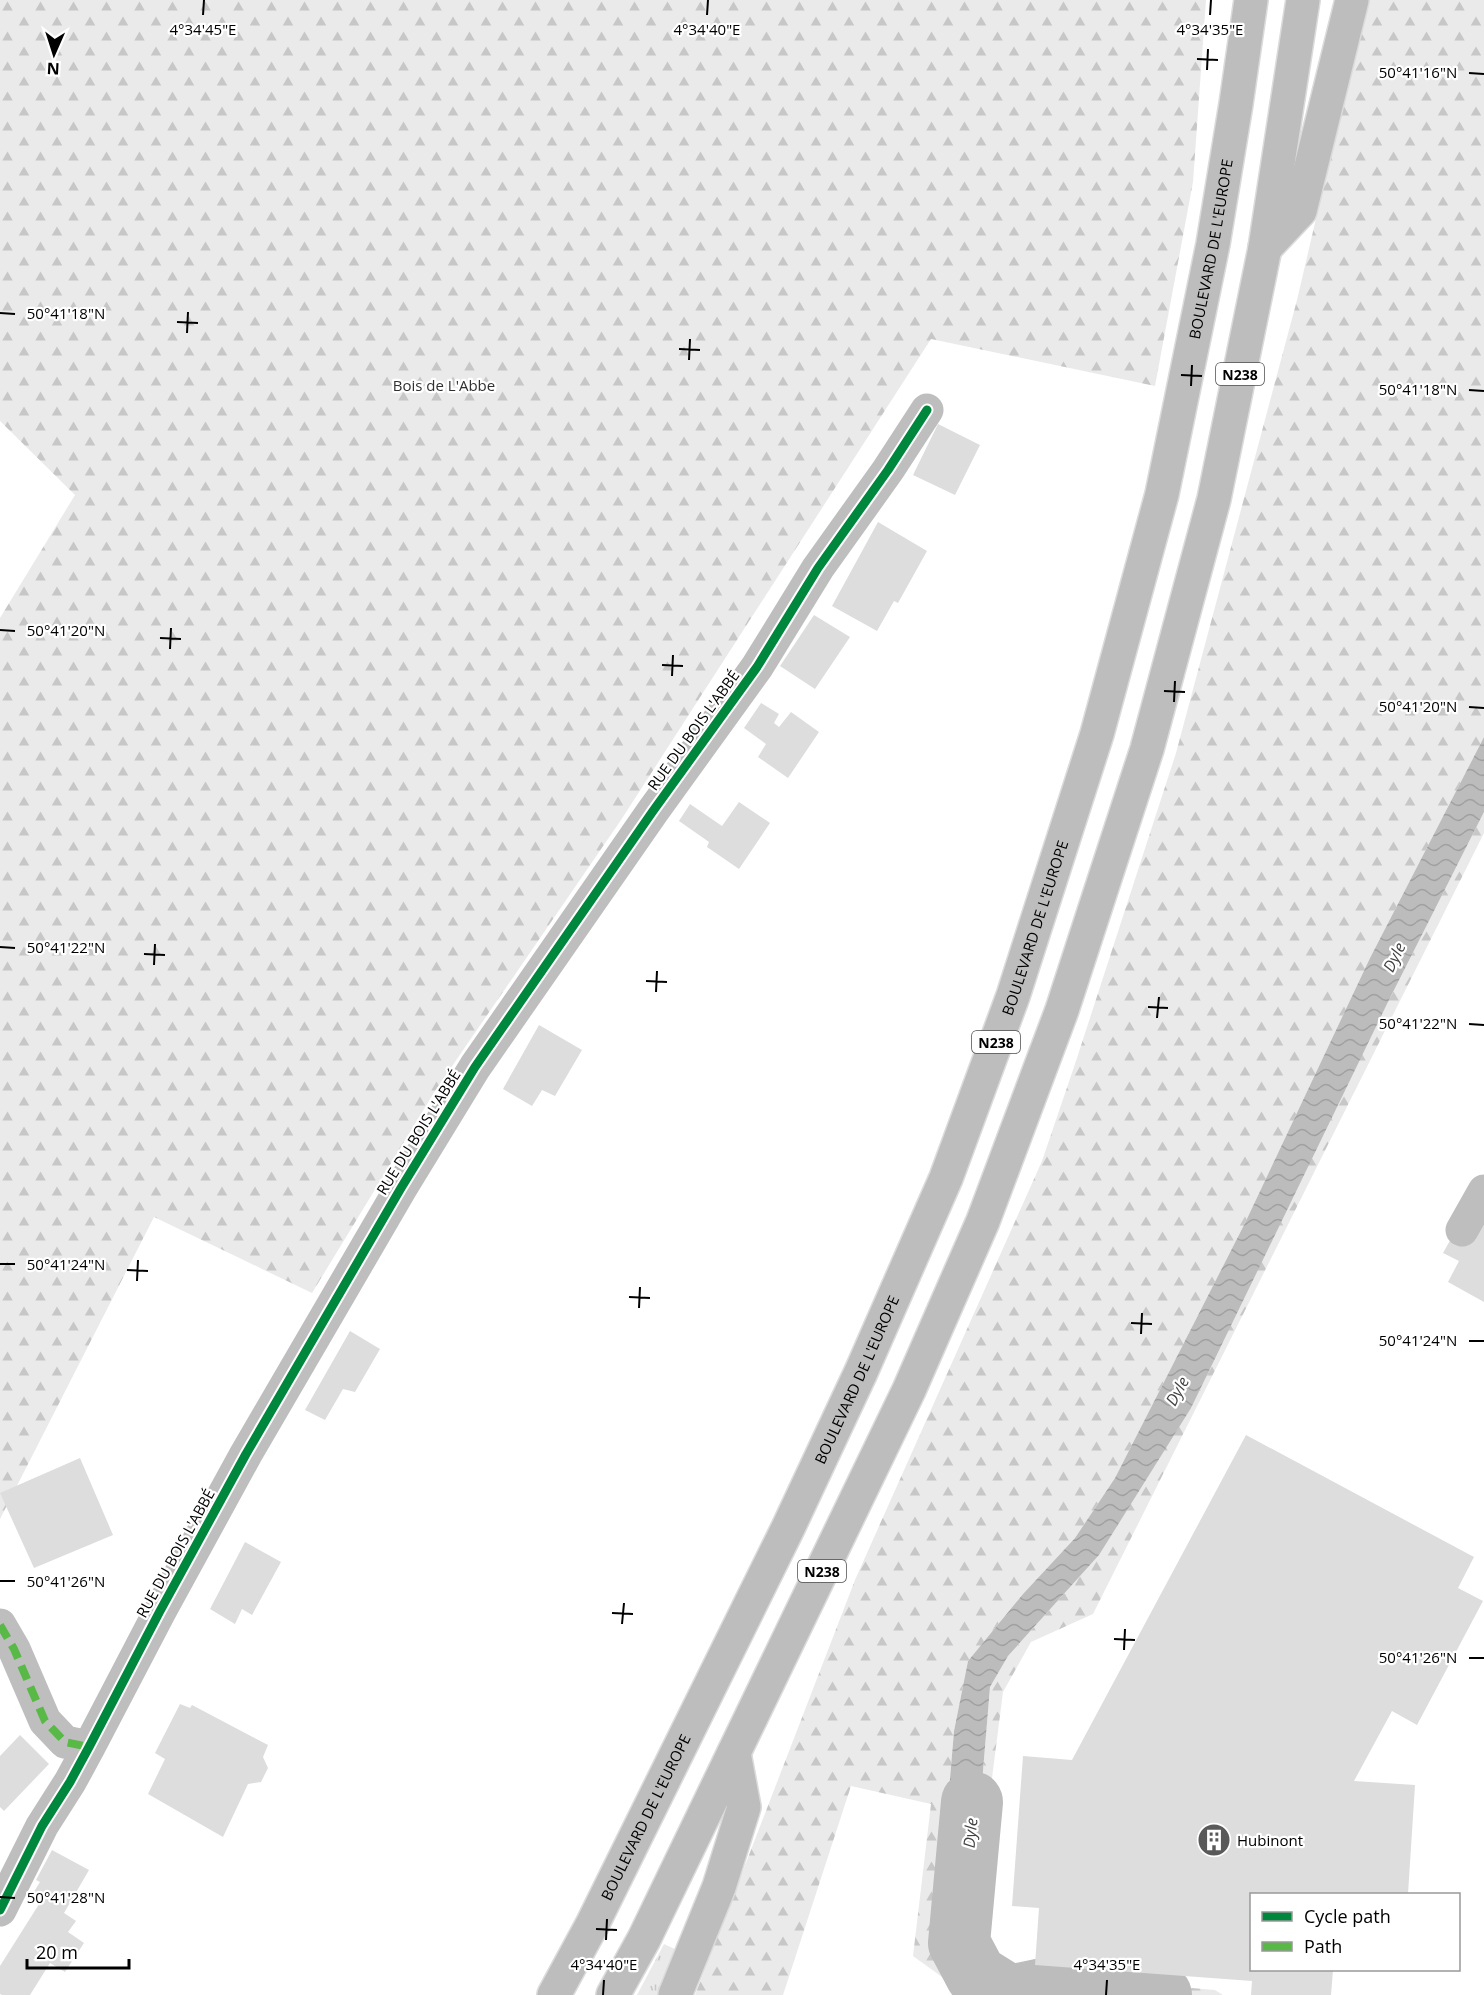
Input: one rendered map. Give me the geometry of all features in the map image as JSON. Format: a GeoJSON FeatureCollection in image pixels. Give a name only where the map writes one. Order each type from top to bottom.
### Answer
{"type":"FeatureCollection","features":[{"type":"Feature","properties":{"kind":"highway","name":"BOULEVARD DE L'EUROPE"},"geometry":{"type":"LineString","coordinates":[[554,1995],[593,1923],[788,1528],[861,1372],[946,1178],[1012,996],[1097,734],[1162,494],[1213,244],[1251,0]]}},
{"type":"Feature","properties":{"kind":"highway","name":"N238"},"geometry":{"type":"LineString","coordinates":[[613,1995],[644,1939],[909,1390],[983,1221],[1062,1010],[1147,749],[1211,510],[1265,248],[1303,0]]}},
{"type":"Feature","properties":{"kind":"highway"},"geometry":{"type":"LineString","coordinates":[[1265,248],[1300,211],[1352,0]]}},
{"type":"Feature","properties":{"kind":"highway"},"geometry":{"type":"LineString","coordinates":[[675,1995],[719,1887],[744,1808],[734,1753]]}},
{"type":"Feature","properties":{"kind":"street","name":"RUE DU BOIS L'ABBÉ"},"geometry":{"type":"LineString","coordinates":[[0,1910],[42,1826],[89,1748],[160,1611],[246,1454],[401,1188],[475,1067],[646,821],[757,667],[818,568],[888,470],[927,410]]}},
{"type":"Feature","properties":{"kind":"street"},"geometry":{"type":"LineString","coordinates":[[1461,1230],[1484,1191]]}},
{"type":"Feature","properties":{"kind":"street"},"geometry":{"type":"LineString","coordinates":[[0,1625],[14,1649],[45,1721],[65,1742],[89,1748]]}},
{"type":"Feature","properties":{"kind":"green space","name":"Bois de L'Abbe"},"geometry":{"type":"Polygon","coordinates":[[[0,0],[1206,0],[1193,182],[1155,386],[931,339],[621,820],[435,1091],[312,1293],[154,1217],[0,1519],[0,618],[75,495],[0,421],[0,0]]]}},
{"type":"Feature","properties":{"kind":"green space"},"geometry":{"type":"Polygon","coordinates":[[[1367,0],[1484,0],[1484,737],[1370,958],[1245,1223],[1115,1478],[1075,1538],[1023,1594],[968,1661],[954,1731],[942,1874],[973,1891],[990,1687],[1008,1656],[1099,1555],[1387,1004],[1484,812],[1484,833],[1093,1614],[1031,1642],[1003,1692],[980,1872],[990,1954],[997,1964],[1016,1973],[1215,1990],[1223,1995],[967,1995],[913,1956],[931,1804],[851,1786],[783,1995],[695,1995],[855,1580],[1042,1161],[1076,1061],[1176,753],[1297,300],[1367,0]]]}},
{"type":"Feature","properties":{"kind":"green space"},"geometry":{"type":"Polygon","coordinates":[[[664,1944],[677,1950],[660,1995],[637,1995],[664,1944]]]}},
{"type":"Feature","properties":{"kind":"water"},"geometry":{"type":"Polygon","coordinates":[[[1484,737],[1484,812],[1387,1004],[1191,1408],[1099,1555],[1008,1656],[990,1687],[973,1891],[942,1874],[954,1731],[968,1661],[1023,1594],[1075,1538],[1115,1478],[1245,1223],[1370,958],[1484,737]]]}},
{"type":"Feature","properties":{"kind":"building"},"geometry":{"type":"Polygon","coordinates":[[[938,424],[980,445],[955,495],[913,475],[938,424]]]}},
{"type":"Feature","properties":{"kind":"building"},"geometry":{"type":"Polygon","coordinates":[[[878,522],[927,551],[898,603],[894,601],[877,631],[832,606],[878,522]]]}},
{"type":"Feature","properties":{"kind":"building"},"geometry":{"type":"Polygon","coordinates":[[[814,615],[850,637],[815,689],[780,666],[814,615]]]}},
{"type":"Feature","properties":{"kind":"building"},"geometry":{"type":"Polygon","coordinates":[[[761,703],[779,714],[774,723],[779,727],[791,712],[819,732],[788,778],[758,757],[766,744],[744,728],[761,703]]]}},
{"type":"Feature","properties":{"kind":"building"},"geometry":{"type":"Polygon","coordinates":[[[739,802],[770,823],[739,869],[707,847],[709,842],[679,821],[690,804],[722,826],[739,802]]]}},
{"type":"Feature","properties":{"kind":"building"},"geometry":{"type":"Polygon","coordinates":[[[539,1025],[582,1050],[555,1096],[542,1090],[532,1106],[503,1089],[539,1025]]]}},
{"type":"Feature","properties":{"kind":"building"},"geometry":{"type":"Polygon","coordinates":[[[1484,1219],[1484,1302],[1448,1282],[1459,1261],[1443,1253],[1457,1228],[1484,1219]]]}},
{"type":"Feature","properties":{"kind":"building"},"geometry":{"type":"Polygon","coordinates":[[[350,1331],[380,1349],[355,1392],[343,1389],[325,1420],[305,1410],[350,1331]]]}},
{"type":"Feature","properties":{"kind":"building"},"geometry":{"type":"Polygon","coordinates":[[[1246,1435],[1474,1557],[1458,1588],[1483,1601],[1417,1725],[1392,1711],[1354,1781],[1415,1785],[1408,1893],[1250,1893],[1250,1971],[1333,1971],[1331,1995],[1251,1995],[1252,1981],[1035,1965],[1039,1908],[1012,1906],[1023,1756],[1072,1760],[1246,1435]]]}},
{"type":"Feature","properties":{"kind":"building"},"geometry":{"type":"Polygon","coordinates":[[[80,1458],[113,1535],[34,1568],[0,1493],[80,1458]]]}},
{"type":"Feature","properties":{"kind":"building"},"geometry":{"type":"Polygon","coordinates":[[[245,1542],[281,1562],[252,1615],[242,1609],[235,1624],[210,1609],[245,1542]]]}},
{"type":"Feature","properties":{"kind":"building"},"geometry":{"type":"Polygon","coordinates":[[[180,1704],[190,1708],[192,1705],[268,1745],[263,1757],[268,1768],[261,1782],[248,1784],[223,1837],[148,1794],[165,1759],[155,1753],[180,1704]]]}},
{"type":"Feature","properties":{"kind":"building"},"geometry":{"type":"Polygon","coordinates":[[[20,1735],[49,1764],[4,1811],[0,1807],[0,1756],[20,1735]]]}},
{"type":"Feature","properties":{"kind":"building"},"geometry":{"type":"Polygon","coordinates":[[[52,1850],[89,1870],[64,1913],[76,1921],[68,1932],[84,1943],[65,1972],[50,1963],[30,1995],[2,1995],[0,1994],[0,1966],[41,1901],[32,1895],[40,1882],[36,1880],[52,1850]]]}},
{"type":"Feature","properties":{"kind":"waterway","name":"Dyle"},"geometry":{"type":"LineString","coordinates":[[972,1802],[959,1943],[976,1975],[1008,1995]]}},
{"type":"Feature","properties":{"kind":"waterway","name":"Dyle"},"geometry":{"type":"LineString","coordinates":[[1014,1995],[1052,1987],[1113,1985],[1161,1995]]}},
{"type":"Feature","properties":{"kind":"marked path"},"geometry":{"type":"LineString","coordinates":[[0,1625],[14,1649],[45,1721],[65,1742],[89,1747]]}},
{"type":"Feature","properties":{"kind":"cycle path"},"geometry":{"type":"LineString","coordinates":[[0,1910],[42,1826],[70,1782],[246,1454],[401,1188],[475,1067],[653,811],[757,667],[818,568],[888,470],[927,410]]}},
{"type":"Feature","properties":{"kind":"place","name":"Hubinont"},"geometry":{"type":"Point","coordinates":[1214,1840]}}]}
